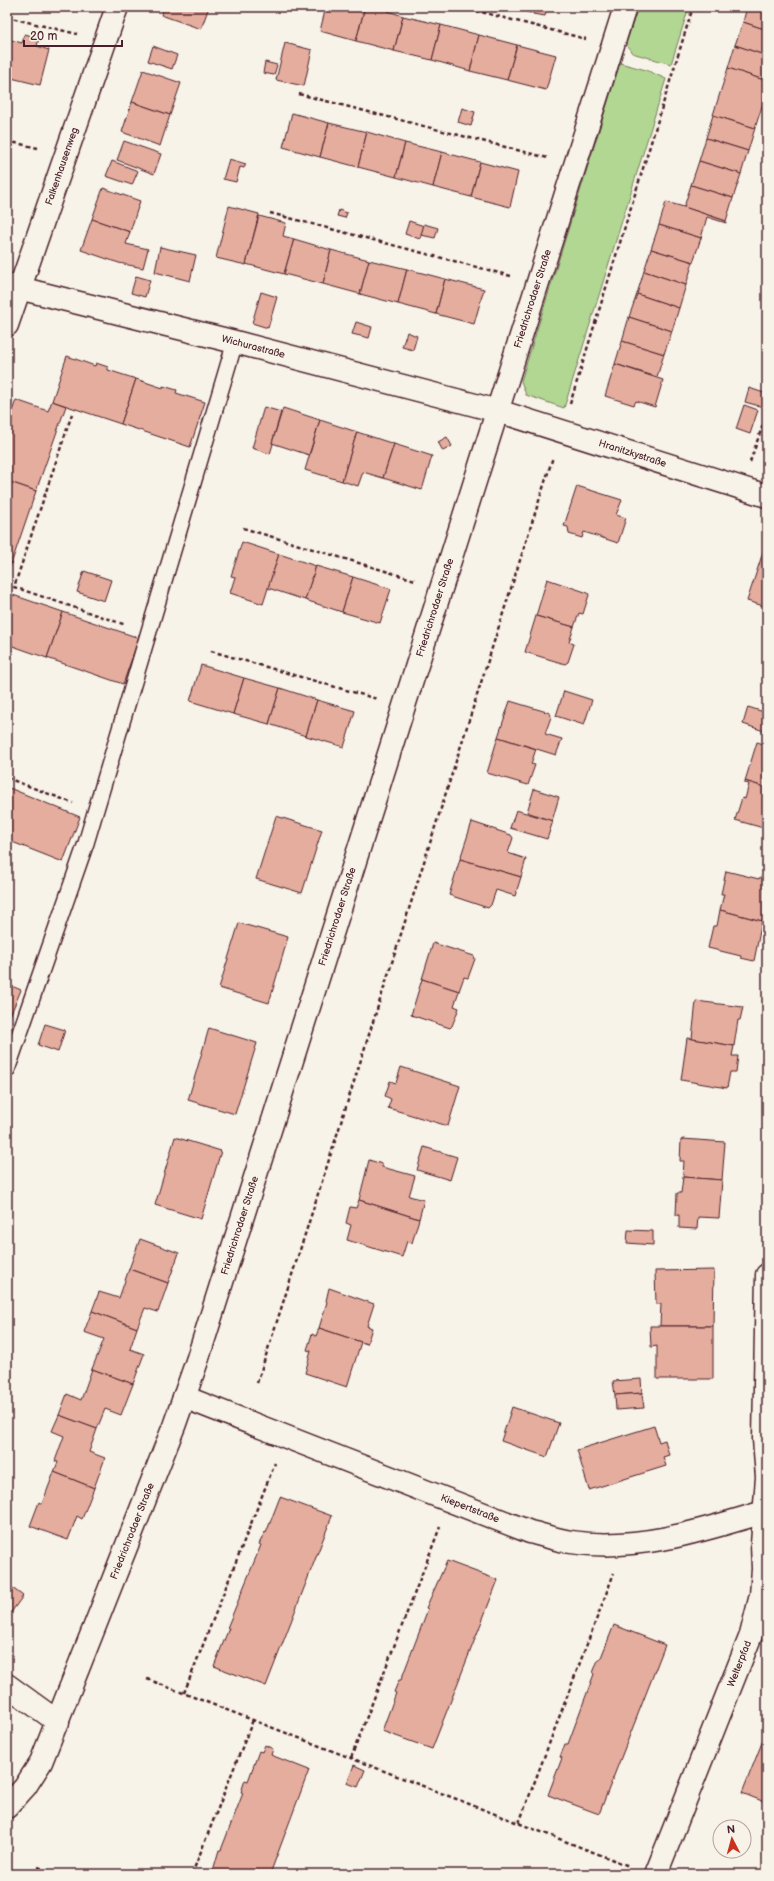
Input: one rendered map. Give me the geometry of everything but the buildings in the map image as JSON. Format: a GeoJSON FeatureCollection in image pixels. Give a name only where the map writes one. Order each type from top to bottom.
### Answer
{"type":"FeatureCollection","features":[{"type":"Feature","properties":{"kind":"street","name":"Falkenhausenweg"},"geometry":{"type":"LineString","coordinates":[[7,325],[13,287],[117,7]]}},
{"type":"Feature","properties":{"kind":"street","name":"Friedrichrodaer Straße"},"geometry":{"type":"LineString","coordinates":[[7,1807],[25,1787],[41,1762],[58,1722],[184,1397],[625,7]]}},
{"type":"Feature","properties":{"kind":"street","name":"Wichurastraße"},"geometry":{"type":"LineString","coordinates":[[13,287],[234,342],[498,411]]}},
{"type":"Feature","properties":{"kind":"street","name":"Hranitzkystraße"},"geometry":{"type":"LineString","coordinates":[[498,411],[767,496]]}},
{"type":"Feature","properties":{"kind":"street","name":"Welterpfad"},"geometry":{"type":"LineString","coordinates":[[656,1874],[751,1635],[762,1596],[767,1477],[764,1433],[767,1275]]}},
{"type":"Feature","properties":{"kind":"street","name":"Kiepertstraße"},"geometry":{"type":"LineString","coordinates":[[184,1397],[530,1532],[570,1542],[592,1544],[649,1542],[704,1530],[766,1512]]}},
{"type":"Feature","properties":{"kind":"street"},"geometry":{"type":"LineString","coordinates":[[7,1685],[58,1722]]}},
{"type":"Feature","properties":{"kind":"lane"},"geometry":{"type":"LineString","coordinates":[[7,1070],[96,812],[234,342]]}},
{"type":"Feature","properties":{"kind":"path"},"geometry":{"type":"LineString","coordinates":[[462,7],[588,40]]}},
{"type":"Feature","properties":{"kind":"path"},"geometry":{"type":"LineString","coordinates":[[569,404],[693,7]]}},
{"type":"Feature","properties":{"kind":"path"},"geometry":{"type":"LineString","coordinates":[[7,17],[84,36]]}},
{"type":"Feature","properties":{"kind":"path"},"geometry":{"type":"LineString","coordinates":[[300,94],[551,158]]}},
{"type":"Feature","properties":{"kind":"path"},"geometry":{"type":"LineString","coordinates":[[7,141],[43,150]]}},
{"type":"Feature","properties":{"kind":"path"},"geometry":{"type":"LineString","coordinates":[[270,213],[514,277]]}},
{"type":"Feature","properties":{"kind":"path"},"geometry":{"type":"LineString","coordinates":[[749,466],[767,413]]}},
{"type":"Feature","properties":{"kind":"path"},"geometry":{"type":"LineString","coordinates":[[14,587],[72,414]]}},
{"type":"Feature","properties":{"kind":"path"},"geometry":{"type":"LineString","coordinates":[[256,1382],[340,1129],[413,894],[554,456]]}},
{"type":"Feature","properties":{"kind":"path"},"geometry":{"type":"LineString","coordinates":[[243,528],[417,581]]}},
{"type":"Feature","properties":{"kind":"path"},"geometry":{"type":"LineString","coordinates":[[7,584],[129,626]]}},
{"type":"Feature","properties":{"kind":"path"},"geometry":{"type":"LineString","coordinates":[[211,651],[380,700]]}},
{"type":"Feature","properties":{"kind":"path"},"geometry":{"type":"LineString","coordinates":[[7,778],[96,812]]}},
{"type":"Feature","properties":{"kind":"path"},"geometry":{"type":"LineString","coordinates":[[184,1693],[276,1460]]}},
{"type":"Feature","properties":{"kind":"path"},"geometry":{"type":"LineString","coordinates":[[351,1758],[442,1522]]}},
{"type":"Feature","properties":{"kind":"path"},"geometry":{"type":"LineString","coordinates":[[519,1823],[615,1571]]}},
{"type":"Feature","properties":{"kind":"path"},"geometry":{"type":"LineString","coordinates":[[147,1679],[630,1866]]}},
{"type":"Feature","properties":{"kind":"path"},"geometry":{"type":"LineString","coordinates":[[192,1874],[253,1720]]}},
{"type":"Feature","properties":{"kind":"path"},"geometry":{"type":"LineString","coordinates":[[38,1868],[55,1874]]}},
{"type":"Feature","properties":{"kind":"green space"},"geometry":{"type":"Polygon","coordinates":[[[638,7],[689,7],[671,64],[632,53],[626,44],[638,7]]]}},
{"type":"Feature","properties":{"kind":"green space"},"geometry":{"type":"Polygon","coordinates":[[[620,63],[646,70],[666,79],[564,408],[526,395],[521,381],[620,63]]]}}]}
